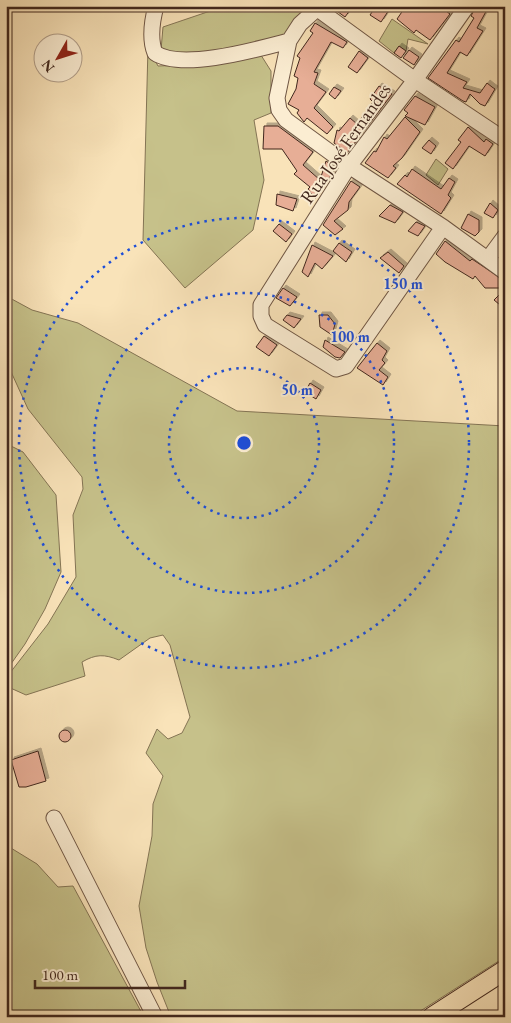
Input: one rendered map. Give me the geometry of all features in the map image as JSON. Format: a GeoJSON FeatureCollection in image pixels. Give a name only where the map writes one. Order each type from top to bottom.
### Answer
{"type":"FeatureCollection","features":[{"type":"Feature","properties":{"kind":"main road"},"geometry":{"type":"LineString","coordinates":[[432,1017],[505,970]]}},
{"type":"Feature","properties":{"kind":"street"},"geometry":{"type":"LineString","coordinates":[[156,6],[152,45],[155,53],[169,58],[212,58],[288,41]]}},
{"type":"Feature","properties":{"kind":"street","name":"Rua José Fernandes"},"geometry":{"type":"LineString","coordinates":[[443,227],[346,366],[336,370],[268,329],[261,316],[261,305],[348,166],[415,80],[467,6]]}},
{"type":"Feature","properties":{"kind":"street"},"geometry":{"type":"LineString","coordinates":[[505,140],[415,80],[319,8],[300,24],[288,41],[278,98],[279,110],[286,120],[348,166],[443,227],[505,272]]}},
{"type":"Feature","properties":{"kind":"street"},"geometry":{"type":"LineString","coordinates":[[488,259],[505,236]]}},
{"type":"Feature","properties":{"kind":"street"},"geometry":{"type":"LineString","coordinates":[[54,818],[155,1017]]}},
{"type":"Feature","properties":{"kind":"shaded area"},"geometry":{"type":"Polygon","coordinates":[[[225,6],[293,6],[310,11],[297,16],[287,38],[194,56],[161,50],[163,27],[225,6]]]}},
{"type":"Feature","properties":{"kind":"shaded area"},"geometry":{"type":"Polygon","coordinates":[[[392,19],[428,44],[408,39],[406,51],[399,46],[394,53],[379,41],[392,19]]]}},
{"type":"Feature","properties":{"kind":"shaded area"},"geometry":{"type":"Polygon","coordinates":[[[148,47],[158,66],[208,64],[259,52],[271,71],[271,113],[254,120],[264,180],[253,230],[185,288],[143,240],[148,47]]]}},
{"type":"Feature","properties":{"kind":"shaded area"},"geometry":{"type":"Polygon","coordinates":[[[436,159],[448,169],[438,185],[426,175],[436,159]]]}},
{"type":"Feature","properties":{"kind":"shaded area"},"geometry":{"type":"Polygon","coordinates":[[[8,297],[32,310],[78,323],[237,411],[505,426],[505,957],[411,1017],[171,1017],[146,948],[139,906],[152,836],[153,804],[163,776],[146,753],[157,729],[168,739],[182,733],[190,717],[170,645],[163,635],[150,638],[119,660],[104,656],[92,657],[82,662],[85,676],[26,695],[6,686],[6,678],[48,624],[76,577],[73,515],[83,489],[82,477],[28,409],[7,363],[8,297]]]}},
{"type":"Feature","properties":{"kind":"shaded area"},"geometry":{"type":"Polygon","coordinates":[[[9,445],[23,452],[56,495],[61,572],[45,609],[25,644],[6,671],[6,447],[9,445]]]}},
{"type":"Feature","properties":{"kind":"shaded area"},"geometry":{"type":"Polygon","coordinates":[[[6,845],[37,864],[58,887],[73,886],[144,1017],[6,1017],[6,845]]]}},
{"type":"Feature","properties":{"kind":"building"},"geometry":{"type":"Polygon","coordinates":[[[330,6],[353,6],[345,17],[330,6]]]}},
{"type":"Feature","properties":{"kind":"building"},"geometry":{"type":"Polygon","coordinates":[[[376,6],[384,6],[389,10],[381,22],[370,15],[376,6]]]}},
{"type":"Feature","properties":{"kind":"building"},"geometry":{"type":"Polygon","coordinates":[[[406,6],[439,6],[450,14],[430,40],[416,30],[414,33],[397,19],[406,6]]]}},
{"type":"Feature","properties":{"kind":"building"},"geometry":{"type":"Polygon","coordinates":[[[476,6],[489,6],[477,28],[483,31],[467,56],[460,52],[447,73],[467,82],[463,88],[480,93],[487,83],[495,89],[485,106],[480,104],[470,94],[466,102],[463,101],[428,78],[456,40],[459,42],[474,18],[471,16],[476,6]]]}},
{"type":"Feature","properties":{"kind":"building"},"geometry":{"type":"Polygon","coordinates":[[[315,23],[347,42],[343,48],[331,42],[314,72],[318,73],[314,84],[326,92],[314,108],[333,127],[327,134],[307,118],[304,122],[297,113],[299,110],[288,104],[296,89],[298,78],[294,76],[300,58],[297,56],[313,33],[310,31],[315,23]]]}},
{"type":"Feature","properties":{"kind":"building"},"geometry":{"type":"Polygon","coordinates":[[[399,46],[406,51],[401,58],[394,53],[399,46]]]}},
{"type":"Feature","properties":{"kind":"building"},"geometry":{"type":"Polygon","coordinates":[[[409,50],[419,57],[414,65],[403,58],[409,50]]]}},
{"type":"Feature","properties":{"kind":"building"},"geometry":{"type":"Polygon","coordinates":[[[359,51],[368,58],[357,73],[348,67],[359,51]]]}},
{"type":"Feature","properties":{"kind":"building"},"geometry":{"type":"Polygon","coordinates":[[[379,86],[392,94],[347,153],[334,143],[337,130],[339,131],[350,118],[357,124],[373,102],[370,99],[379,86]]]}},
{"type":"Feature","properties":{"kind":"building"},"geometry":{"type":"Polygon","coordinates":[[[334,87],[341,91],[335,99],[329,94],[334,87]]]}},
{"type":"Feature","properties":{"kind":"building"},"geometry":{"type":"Polygon","coordinates":[[[415,96],[435,107],[425,125],[405,116],[408,113],[404,110],[415,96]]]}},
{"type":"Feature","properties":{"kind":"building"},"geometry":{"type":"Polygon","coordinates":[[[405,117],[420,132],[402,158],[393,166],[396,168],[388,178],[365,163],[374,151],[376,152],[384,137],[387,139],[405,117]]]}},
{"type":"Feature","properties":{"kind":"building"},"geometry":{"type":"Polygon","coordinates":[[[264,126],[278,126],[313,152],[303,165],[320,180],[326,161],[336,168],[315,199],[308,189],[310,187],[294,174],[297,171],[282,149],[263,149],[264,126]]]}},
{"type":"Feature","properties":{"kind":"building"},"geometry":{"type":"Polygon","coordinates":[[[468,127],[484,142],[486,139],[493,144],[485,156],[469,146],[453,169],[445,163],[461,142],[458,140],[468,127]]]}},
{"type":"Feature","properties":{"kind":"building"},"geometry":{"type":"Polygon","coordinates":[[[429,140],[436,146],[431,154],[422,148],[429,140]]]}},
{"type":"Feature","properties":{"kind":"building"},"geometry":{"type":"Polygon","coordinates":[[[412,169],[441,189],[449,178],[455,182],[448,195],[451,198],[441,214],[397,184],[405,175],[407,177],[412,169]]]}},
{"type":"Feature","properties":{"kind":"building"},"geometry":{"type":"Polygon","coordinates":[[[351,181],[360,187],[349,202],[348,210],[334,221],[343,229],[335,235],[323,225],[351,181]]]}},
{"type":"Feature","properties":{"kind":"building"},"geometry":{"type":"Polygon","coordinates":[[[277,194],[297,199],[293,211],[276,205],[277,194]]]}},
{"type":"Feature","properties":{"kind":"building"},"geometry":{"type":"Polygon","coordinates":[[[490,203],[498,210],[493,218],[484,213],[490,203]]]}},
{"type":"Feature","properties":{"kind":"building"},"geometry":{"type":"Polygon","coordinates":[[[390,205],[403,212],[395,223],[379,216],[390,205]]]}},
{"type":"Feature","properties":{"kind":"building"},"geometry":{"type":"Polygon","coordinates":[[[468,214],[479,220],[479,232],[475,236],[461,228],[468,214]]]}},
{"type":"Feature","properties":{"kind":"building"},"geometry":{"type":"Polygon","coordinates":[[[416,222],[425,226],[418,236],[408,231],[416,222]]]}},
{"type":"Feature","properties":{"kind":"building"},"geometry":{"type":"Polygon","coordinates":[[[279,224],[292,234],[286,242],[273,231],[279,224]]]}},
{"type":"Feature","properties":{"kind":"building"},"geometry":{"type":"Polygon","coordinates":[[[445,241],[470,261],[472,259],[505,281],[505,288],[485,288],[475,276],[473,279],[445,262],[436,254],[445,241]]]}},
{"type":"Feature","properties":{"kind":"building"},"geometry":{"type":"Polygon","coordinates":[[[339,243],[352,252],[346,262],[333,251],[339,243]]]}},
{"type":"Feature","properties":{"kind":"building"},"geometry":{"type":"Polygon","coordinates":[[[312,245],[333,256],[322,269],[315,263],[308,277],[302,272],[312,245]]]}},
{"type":"Feature","properties":{"kind":"building"},"geometry":{"type":"Polygon","coordinates":[[[388,252],[404,266],[399,273],[380,258],[388,252]]]}},
{"type":"Feature","properties":{"kind":"building"},"geometry":{"type":"Polygon","coordinates":[[[283,288],[297,297],[290,306],[276,298],[283,288]]]}},
{"type":"Feature","properties":{"kind":"building"},"geometry":{"type":"Polygon","coordinates":[[[505,289],[505,309],[494,300],[505,289]]]}},
{"type":"Feature","properties":{"kind":"building"},"geometry":{"type":"Polygon","coordinates":[[[287,315],[301,319],[294,328],[283,320],[287,315]]]}},
{"type":"Feature","properties":{"kind":"building"},"geometry":{"type":"Polygon","coordinates":[[[319,315],[328,315],[335,324],[332,335],[320,327],[319,315]]]}},
{"type":"Feature","properties":{"kind":"building"},"geometry":{"type":"Polygon","coordinates":[[[264,336],[277,345],[269,356],[256,347],[264,336]]]}},
{"type":"Feature","properties":{"kind":"building"},"geometry":{"type":"Polygon","coordinates":[[[325,340],[345,352],[340,358],[335,357],[323,347],[325,340]]]}},
{"type":"Feature","properties":{"kind":"building"},"geometry":{"type":"Polygon","coordinates":[[[377,343],[387,351],[382,360],[385,363],[379,370],[388,377],[383,385],[357,368],[377,343]]]}},
{"type":"Feature","properties":{"kind":"building"},"geometry":{"type":"Polygon","coordinates":[[[310,383],[321,390],[316,399],[305,392],[310,383]]]}},
{"type":"Feature","properties":{"kind":"building"},"geometry":{"type":"Polygon","coordinates":[[[65,730],[71,736],[65,742],[59,736],[65,730]]]}},
{"type":"Feature","properties":{"kind":"building"},"geometry":{"type":"Polygon","coordinates":[[[38,751],[46,781],[26,787],[19,787],[11,760],[38,751]]]}}]}
